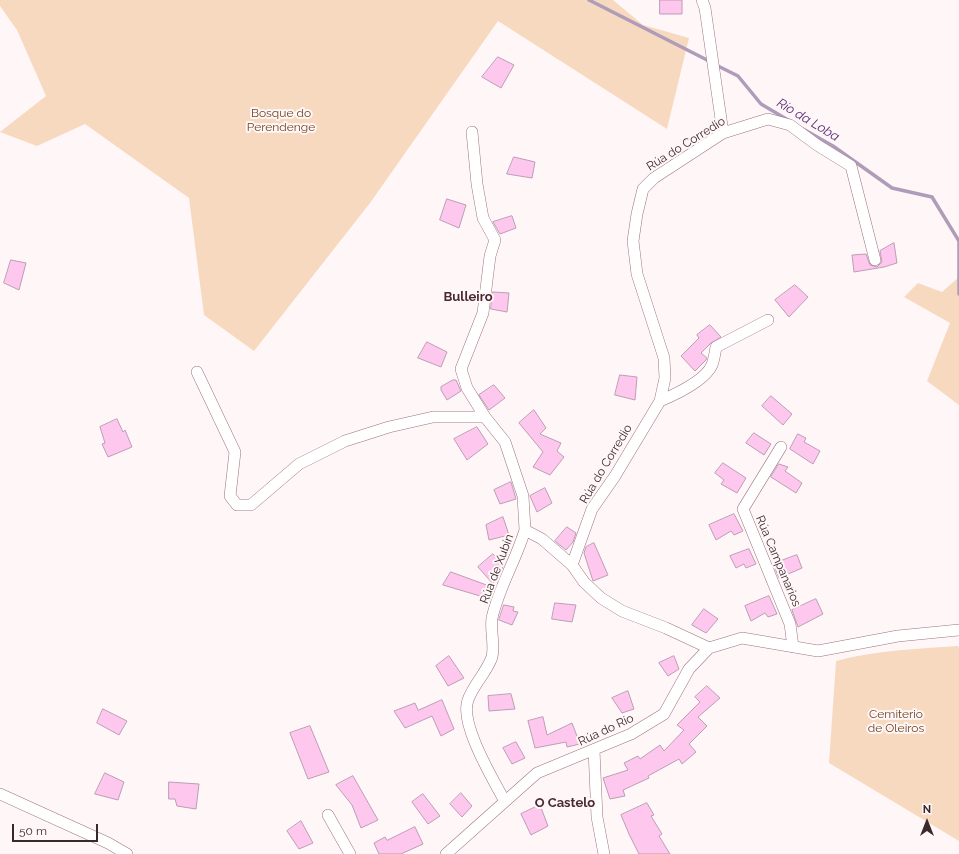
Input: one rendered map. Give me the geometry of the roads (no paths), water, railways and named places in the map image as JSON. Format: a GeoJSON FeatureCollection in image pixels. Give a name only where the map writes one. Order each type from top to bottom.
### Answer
{"type":"FeatureCollection","features":[{"type":"Feature","properties":{"kind":"street"},"geometry":{"type":"LineString","coordinates":[[702,0],[705,8],[723,133]]}},
{"type":"Feature","properties":{"kind":"street","name":"Rúa do Corredio"},"geometry":{"type":"LineString","coordinates":[[572,565],[592,509],[615,476],[660,401],[665,378],[664,358],[637,274],[633,241],[643,189],[654,178],[723,133],[768,119],[790,124],[817,145],[851,166],[875,260]]}},
{"type":"Feature","properties":{"kind":"street"},"geometry":{"type":"LineString","coordinates":[[472,132],[477,184],[483,218],[495,240],[490,256],[483,313],[461,369],[467,388],[485,417],[505,442],[523,496],[525,530]]}},
{"type":"Feature","properties":{"kind":"street"},"geometry":{"type":"LineString","coordinates":[[660,401],[679,393],[701,377],[711,366],[716,347],[768,320]]}},
{"type":"Feature","properties":{"kind":"street"},"geometry":{"type":"LineString","coordinates":[[197,372],[235,452],[230,496],[237,505],[251,505],[299,464],[345,441],[389,427],[432,417],[485,417]]}},
{"type":"Feature","properties":{"kind":"street","name":"Rúa Campanarios"},"geometry":{"type":"LineString","coordinates":[[781,447],[743,509],[790,624],[793,647]]}},
{"type":"Feature","properties":{"kind":"street","name":"Rúa de Xubín"},"geometry":{"type":"LineString","coordinates":[[504,800],[480,752],[467,719],[467,700],[492,657],[492,619],[504,584],[519,550],[525,530],[542,539],[572,565],[584,582],[611,605],[709,648]]}},
{"type":"Feature","properties":{"kind":"street","name":"Rúa do Río"},"geometry":{"type":"LineString","coordinates":[[446,854],[504,800],[537,773],[631,734],[664,714],[689,669],[709,648],[742,638],[818,651],[898,636],[959,630]]}},
{"type":"Feature","properties":{"kind":"street"},"geometry":{"type":"LineString","coordinates":[[594,750],[597,817],[604,854]]}},
{"type":"Feature","properties":{"kind":"street"},"geometry":{"type":"LineString","coordinates":[[0,794],[108,843],[127,854]]}},
{"type":"Feature","properties":{"kind":"street"},"geometry":{"type":"LineString","coordinates":[[328,815],[350,854]]}},
{"type":"Feature","properties":{"kind":"waterway","name":"Río da Loba"},"geometry":{"type":"LineString","coordinates":[[589,0],[711,62]]}},
{"type":"Feature","properties":{"kind":"waterway","name":"Río da Loba"},"geometry":{"type":"LineString","coordinates":[[716,65],[738,76],[761,104],[788,120]]}},
{"type":"Feature","properties":{"kind":"waterway","name":"Río da Loba"},"geometry":{"type":"LineString","coordinates":[[803,129],[833,146],[892,188],[932,197],[959,241],[959,294]]}},
{"type":"Feature","properties":{"kind":"district","name":"Bulleiro"},"geometry":{"type":"Point","coordinates":[468,297]}},
{"type":"Feature","properties":{"kind":"district","name":"O Castelo"},"geometry":{"type":"Point","coordinates":[565,803]}},
{"type":"Feature","properties":{"kind":"park label","name":"Bosque do Perendenge"},"geometry":{"type":"Point","coordinates":[281,120]}},
{"type":"Feature","properties":{"kind":"park label","name":"Cemiterio de Oleiros"},"geometry":{"type":"Point","coordinates":[896,721]}}]}
